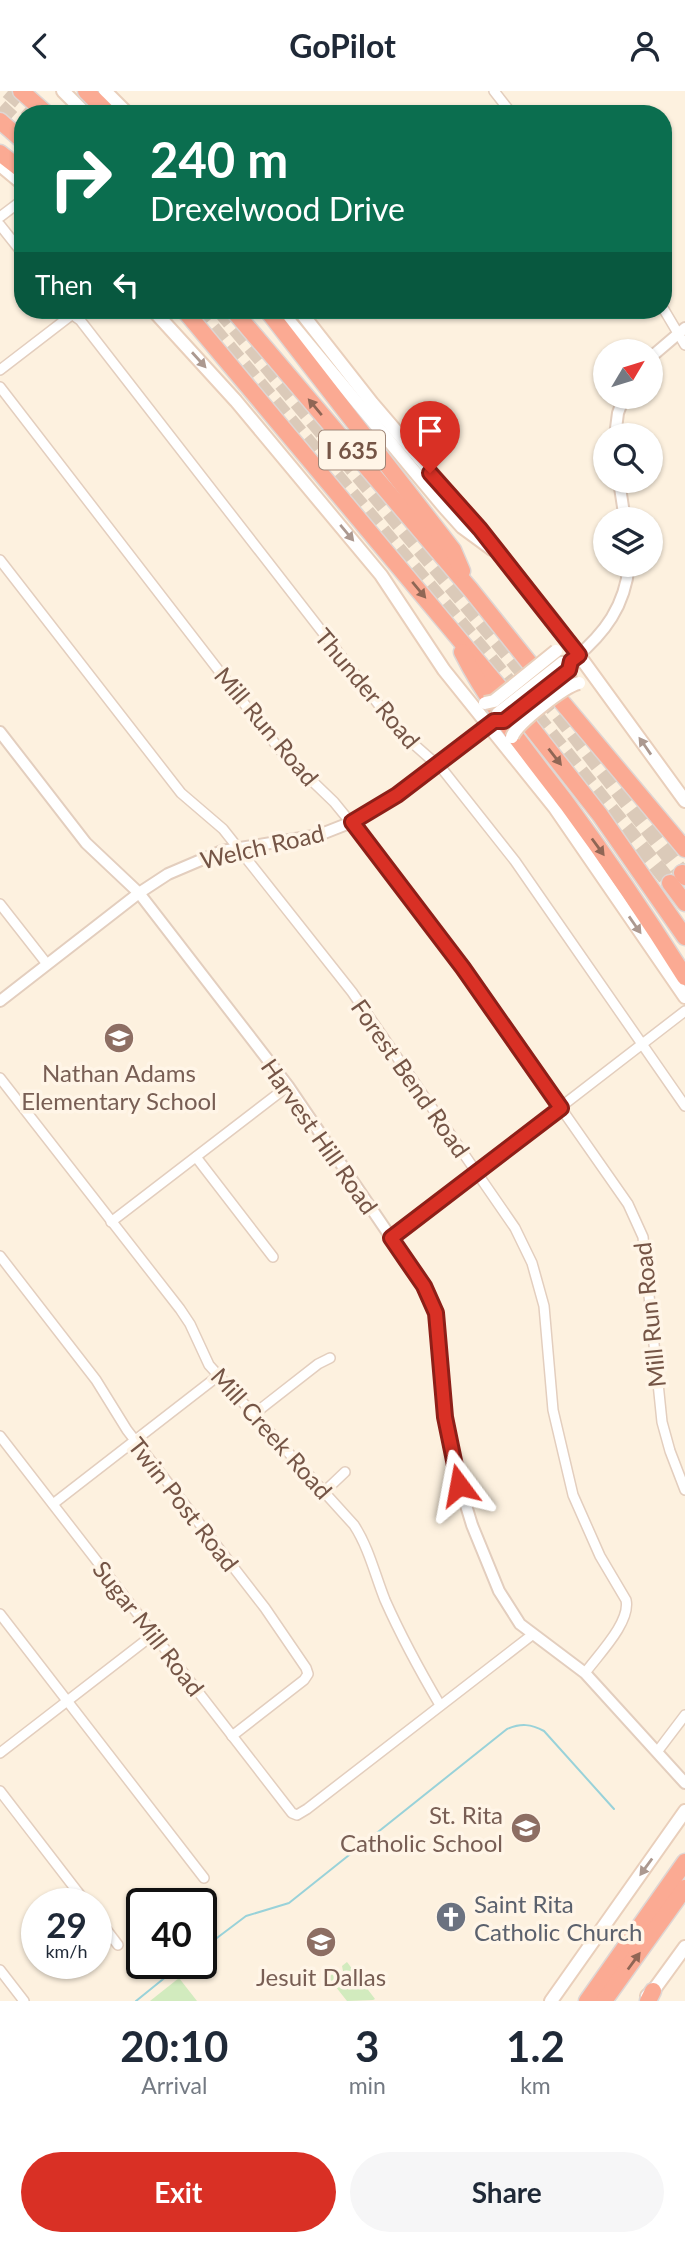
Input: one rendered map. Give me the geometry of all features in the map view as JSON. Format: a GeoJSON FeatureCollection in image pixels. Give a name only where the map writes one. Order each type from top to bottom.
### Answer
{"type":"FeatureCollection","features":[{"type":"Feature","properties":{"kind":"highway"},"geometry":{"type":"LineString","coordinates":[[21,91],[37,105]]}},
{"type":"Feature","properties":{"kind":"highway"},"geometry":{"type":"LineString","coordinates":[[86,91],[100,105]]}},
{"type":"Feature","properties":{"kind":"highway"},"geometry":{"type":"LineString","coordinates":[[0,121],[14,133]]}},
{"type":"Feature","properties":{"kind":"highway"},"geometry":{"type":"LineString","coordinates":[[0,153],[14,164]]}},
{"type":"Feature","properties":{"kind":"highway"},"geometry":{"type":"LineString","coordinates":[[185,319],[199,327]]}},
{"type":"Feature","properties":{"kind":"highway","name":"I 635"},"geometry":{"type":"LineString","coordinates":[[192,319],[550,751],[685,937]]}},
{"type":"Feature","properties":{"kind":"highway","name":"I 635"},"geometry":{"type":"LineString","coordinates":[[241,319],[471,590],[685,849]]}},
{"type":"Feature","properties":{"kind":"highway"},"geometry":{"type":"LineString","coordinates":[[278,319],[453,550],[471,590]]}},
{"type":"Feature","properties":{"kind":"highway"},"geometry":{"type":"LineString","coordinates":[[450,628],[473,674],[520,744],[614,869],[685,977]]}},
{"type":"Feature","properties":{"kind":"highway"},"geometry":{"type":"LineString","coordinates":[[640,872],[651,907],[685,957]]}},
{"type":"Feature","properties":{"kind":"highway"},"geometry":{"type":"LineString","coordinates":[[679,878],[685,903]]}},
{"type":"Feature","properties":{"kind":"highway"},"geometry":{"type":"LineString","coordinates":[[658,1900],[685,1847]]}},
{"type":"Feature","properties":{"kind":"highway"},"geometry":{"type":"LineString","coordinates":[[587,2001],[685,1862]]}},
{"type":"Feature","properties":{"kind":"highway"},"geometry":{"type":"LineString","coordinates":[[604,2001],[685,1888]]}},
{"type":"Feature","properties":{"kind":"highway"},"geometry":{"type":"LineString","coordinates":[[663,1920],[685,1899]]}},
{"type":"Feature","properties":{"kind":"main road"},"geometry":{"type":"LineString","coordinates":[[62,91],[77,105]]}},
{"type":"Feature","properties":{"kind":"main road"},"geometry":{"type":"LineString","coordinates":[[106,91],[119,105]]}},
{"type":"Feature","properties":{"kind":"main road"},"geometry":{"type":"LineString","coordinates":[[0,165],[14,177]]}},
{"type":"Feature","properties":{"kind":"main road"},"geometry":{"type":"LineString","coordinates":[[161,319],[236,401],[381,575],[457,687],[491,723],[555,808],[685,997]]}},
{"type":"Feature","properties":{"kind":"main road"},"geometry":{"type":"LineString","coordinates":[[279,319],[444,507],[477,540],[498,553]]}},
{"type":"Feature","properties":{"kind":"main road"},"geometry":{"type":"LineString","coordinates":[[306,319],[372,403],[554,621],[575,658],[613,702],[685,801]]}},
{"type":"Feature","properties":{"kind":"main road"},"geometry":{"type":"LineString","coordinates":[[457,687],[469,698],[485,703],[494,701],[556,651],[558,638],[554,621]]}},
{"type":"Feature","properties":{"kind":"main road"},"geometry":{"type":"LineString","coordinates":[[511,752],[512,737],[519,725],[568,687],[579,683],[594,687],[613,702]]}},
{"type":"Feature","properties":{"kind":"main road"},"geometry":{"type":"LineString","coordinates":[[546,2001],[554,1997],[685,1811]]}},
{"type":"Feature","properties":{"kind":"main road"},"geometry":{"type":"LineString","coordinates":[[647,1998],[685,1947]]}},
{"type":"Feature","properties":{"kind":"street"},"geometry":{"type":"LineString","coordinates":[[494,91],[505,105]]}},
{"type":"Feature","properties":{"kind":"street"},"geometry":{"type":"LineString","coordinates":[[0,217],[14,206]]}},
{"type":"Feature","properties":{"kind":"street"},"geometry":{"type":"LineString","coordinates":[[0,225],[14,243]]}},
{"type":"Feature","properties":{"kind":"street"},"geometry":{"type":"LineString","coordinates":[[1,367],[62,319]]}},
{"type":"Feature","properties":{"kind":"street","name":"Thunder Road"},"geometry":{"type":"LineString","coordinates":[[79,319],[400,732],[437,765],[515,861],[685,1107]]}},
{"type":"Feature","properties":{"kind":"street"},"geometry":{"type":"LineString","coordinates":[[663,347],[681,331],[685,345]]}},
{"type":"Feature","properties":{"kind":"street","name":"Mill Run Road"},"geometry":{"type":"LineString","coordinates":[[0,387],[280,750],[352,822],[463,968],[628,1204],[643,1237],[662,1422],[685,1490]]}},
{"type":"Feature","properties":{"kind":"street","name":"Forest Bend Road"},"geometry":{"type":"LineString","coordinates":[[0,560],[181,793],[214,821],[238,847],[366,1011],[519,1235],[532,1263],[544,1306],[553,1410],[573,1495],[600,1556],[628,1608],[626,1617],[585,1673]]}},
{"type":"Feature","properties":{"kind":"street","name":"Welch Road"},"geometry":{"type":"LineString","coordinates":[[0,1001],[139,893],[184,865],[238,847],[319,835],[352,822],[390,799],[491,723],[498,713],[551,670],[562,662],[575,658],[600,636],[619,606],[626,577]]}},
{"type":"Feature","properties":{"kind":"street","name":"Harvest Hill Road"},"geometry":{"type":"LineString","coordinates":[[0,732],[86,843],[139,893],[288,1086],[424,1286],[436,1313],[447,1430],[455,1469],[472,1525],[509,1610],[532,1635],[585,1673],[685,1783]]}},
{"type":"Feature","properties":{"kind":"street"},"geometry":{"type":"LineString","coordinates":[[0,904],[47,964]]}},
{"type":"Feature","properties":{"kind":"street"},"geometry":{"type":"LineString","coordinates":[[391,1238],[685,1011]]}},
{"type":"Feature","properties":{"kind":"street","name":"Mill Creek Road"},"geometry":{"type":"LineString","coordinates":[[0,1077],[190,1324],[202,1353],[218,1375],[361,1536],[384,1598],[403,1639],[440,1705]]}},
{"type":"Feature","properties":{"kind":"street"},"geometry":{"type":"LineString","coordinates":[[111,1222],[288,1086]]}},
{"type":"Feature","properties":{"kind":"street"},"geometry":{"type":"LineString","coordinates":[[196,1157],[274,1257]]}},
{"type":"Feature","properties":{"kind":"street","name":"Twin Post Road"},"geometry":{"type":"LineString","coordinates":[[0,1256],[96,1380],[135,1439],[265,1608],[308,1674],[304,1681],[232,1736]]}},
{"type":"Feature","properties":{"kind":"street"},"geometry":{"type":"LineString","coordinates":[[254,1414],[318,1364],[330,1359]]}},
{"type":"Feature","properties":{"kind":"street"},"geometry":{"type":"LineString","coordinates":[[53,1504],[218,1375]]}},
{"type":"Feature","properties":{"kind":"street","name":"Sugar Mill Road"},"geometry":{"type":"LineString","coordinates":[[0,1436],[292,1813],[301,1814],[440,1705]]}},
{"type":"Feature","properties":{"kind":"street"},"geometry":{"type":"LineString","coordinates":[[324,1492],[345,1472]]}},
{"type":"Feature","properties":{"kind":"street"},"geometry":{"type":"LineString","coordinates":[[0,1614],[204,1878]]}},
{"type":"Feature","properties":{"kind":"street"},"geometry":{"type":"LineString","coordinates":[[0,1753],[154,1635]]}},
{"type":"Feature","properties":{"kind":"street"},"geometry":{"type":"LineString","coordinates":[[440,1705],[532,1635]]}},
{"type":"Feature","properties":{"kind":"street"},"geometry":{"type":"LineString","coordinates":[[656,1752],[685,1714]]}},
{"type":"Feature","properties":{"kind":"street"},"geometry":{"type":"LineString","coordinates":[[0,1791],[75,1888]]}},
{"type":"Feature","properties":{"kind":"street"},"geometry":{"type":"LineString","coordinates":[[112,1937],[118,1945]]}},
{"type":"Feature","properties":{"kind":"street"},"geometry":{"type":"LineString","coordinates":[[0,1970],[23,2001]]}},
{"type":"Feature","properties":{"kind":"green space"},"geometry":{"type":"Polygon","coordinates":[[[347,1962],[375,1999],[347,2001],[328,1977],[334,1973],[341,1975],[342,1966],[347,1962]]]}},
{"type":"Feature","properties":{"kind":"green space"},"geometry":{"type":"Polygon","coordinates":[[[180,1979],[197,2001],[150,2001],[180,1979]]]}},
{"type":"Feature","properties":{"kind":"waterway"},"geometry":{"type":"LineString","coordinates":[[217,1938],[246,1916],[289,1903],[512,1727],[526,1725],[544,1731],[614,1809]]}},
{"type":"Feature","properties":{"kind":"waterway"},"geometry":{"type":"LineString","coordinates":[[136,2001],[163,1979]]}},
{"type":"Feature","properties":{"kind":"tunnel"},"geometry":{"type":"LineString","coordinates":[[8,91],[24,105]]}},
{"type":"Feature","properties":{"kind":"tunnel"},"geometry":{"type":"LineString","coordinates":[[0,107],[14,120]]}},
{"type":"Feature","properties":{"kind":"tunnel"},"geometry":{"type":"LineString","coordinates":[[205,319],[490,659],[670,883]]}},
{"type":"Feature","properties":{"kind":"tunnel"},"geometry":{"type":"LineString","coordinates":[[228,319],[558,714],[682,873]]}},
{"type":"Feature","properties":{"kind":"place","name":"Nathan Adams Elementary School"},"geometry":{"type":"Point","coordinates":[119,1038]}},
{"type":"Feature","properties":{"kind":"place","name":"St. Rita Catholic School"},"geometry":{"type":"Point","coordinates":[526,1828]}},
{"type":"Feature","properties":{"kind":"place","name":"Saint Rita Catholic Church"},"geometry":{"type":"Point","coordinates":[451,1917]}},
{"type":"Feature","properties":{"kind":"place","name":"Jesuit Dallas"},"geometry":{"type":"Point","coordinates":[321,1942]}},
{"type":"Feature","properties":{"kind":"route"},"geometry":{"type":"LineString","coordinates":[[430,473],[480,529],[579,655],[571,661],[569,670],[504,721],[494,721],[397,795],[352,822],[463,968],[561,1108],[391,1238],[424,1286],[436,1313],[445,1417],[459,1485]]}}]}
